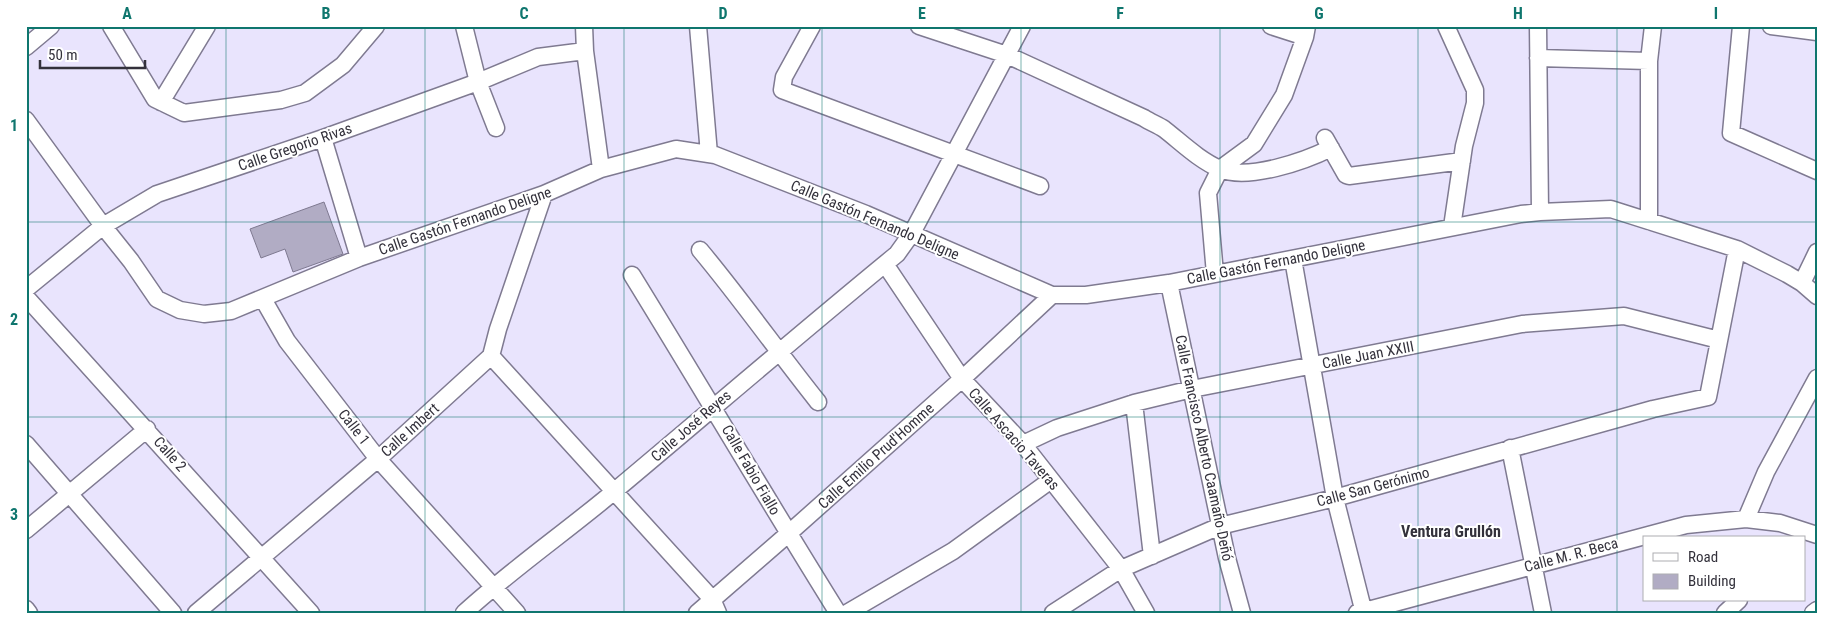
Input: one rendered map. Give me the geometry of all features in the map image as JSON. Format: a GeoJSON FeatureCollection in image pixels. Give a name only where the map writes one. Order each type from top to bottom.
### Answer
{"type":"FeatureCollection","features":[{"type":"Feature","properties":{"kind":"street"},"geometry":{"type":"LineString","coordinates":[[26,46],[51,26]]}},
{"type":"Feature","properties":{"kind":"street"},"geometry":{"type":"LineString","coordinates":[[111,26],[155,99],[184,112],[282,100],[305,93],[343,65],[376,26]]}},
{"type":"Feature","properties":{"kind":"street"},"geometry":{"type":"LineString","coordinates":[[161,102],[207,26]]}},
{"type":"Feature","properties":{"kind":"street"},"geometry":{"type":"LineString","coordinates":[[464,26],[478,82],[496,128]]}},
{"type":"Feature","properties":{"kind":"street"},"geometry":{"type":"LineString","coordinates":[[584,26],[585,51],[601,169]]}},
{"type":"Feature","properties":{"kind":"street"},"geometry":{"type":"LineString","coordinates":[[698,26],[709,154]]}},
{"type":"Feature","properties":{"kind":"street"},"geometry":{"type":"LineString","coordinates":[[812,26],[784,77],[782,90],[1040,186]]}},
{"type":"Feature","properties":{"kind":"street"},"geometry":{"type":"LineString","coordinates":[[919,26],[1007,55],[1162,128],[1188,150],[1220,169],[1236,174],[1256,172],[1303,160],[1328,143],[1349,176],[1462,161]]}},
{"type":"Feature","properties":{"kind":"street","name":"Calle José Reyes"},"geometry":{"type":"LineString","coordinates":[[464,613],[493,586],[615,491],[713,406],[897,254],[912,234],[1022,26]]}},
{"type":"Feature","properties":{"kind":"street"},"geometry":{"type":"LineString","coordinates":[[1215,274],[1208,193],[1220,169],[1254,144],[1284,95],[1306,32],[1271,26]]}},
{"type":"Feature","properties":{"kind":"street"},"geometry":{"type":"LineString","coordinates":[[1446,26],[1475,90],[1475,103],[1462,161],[1452,228]]}},
{"type":"Feature","properties":{"kind":"street"},"geometry":{"type":"LineString","coordinates":[[1538,26],[1540,212]]}},
{"type":"Feature","properties":{"kind":"street"},"geometry":{"type":"LineString","coordinates":[[1649,222],[1649,61],[1652,26]]}},
{"type":"Feature","properties":{"kind":"street"},"geometry":{"type":"LineString","coordinates":[[1741,26],[1731,133],[1817,171]]}},
{"type":"Feature","properties":{"kind":"street"},"geometry":{"type":"LineString","coordinates":[[1771,26],[1817,32]]}},
{"type":"Feature","properties":{"kind":"street","name":"Calle Gregorio Rivas"},"geometry":{"type":"LineString","coordinates":[[26,288],[103,226],[157,194],[478,82],[538,57],[585,51]]}},
{"type":"Feature","properties":{"kind":"street"},"geometry":{"type":"LineString","coordinates":[[1538,58],[1649,61]]}},
{"type":"Feature","properties":{"kind":"street","name":"Calle Gastón Fernando Deligne"},"geometry":{"type":"LineString","coordinates":[[26,120],[131,262],[156,299],[180,310],[204,314],[231,311],[359,258],[544,194],[601,169],[676,149],[709,154],[858,210],[1052,296],[1086,296],[1169,283],[1540,212],[1611,209],[1737,250],[1802,283],[1817,296]]}},
{"type":"Feature","properties":{"kind":"street"},"geometry":{"type":"LineString","coordinates":[[322,138],[359,258]]}},
{"type":"Feature","properties":{"kind":"street"},"geometry":{"type":"LineString","coordinates":[[544,194],[498,328],[491,356],[615,491],[715,606]]}},
{"type":"Feature","properties":{"kind":"street"},"geometry":{"type":"LineString","coordinates":[[700,250],[818,402]]}},
{"type":"Feature","properties":{"kind":"street"},"geometry":{"type":"LineString","coordinates":[[1719,340],[1737,250]]}},
{"type":"Feature","properties":{"kind":"street"},"geometry":{"type":"LineString","coordinates":[[1802,283],[1816,256]]}},
{"type":"Feature","properties":{"kind":"street"},"geometry":{"type":"LineString","coordinates":[[1292,259],[1335,498],[1361,612]]}},
{"type":"Feature","properties":{"kind":"street","name":"Calle Ascacio Taveras"},"geometry":{"type":"LineString","coordinates":[[886,264],[962,379],[1023,444],[1121,569],[1146,613]]}},
{"type":"Feature","properties":{"kind":"street","name":"Calle Fabio Fiallo"},"geometry":{"type":"LineString","coordinates":[[632,275],[713,406],[788,534],[838,613]]}},
{"type":"Feature","properties":{"kind":"street","name":"Calle Francisco Alberto Caamaño Deñó"},"geometry":{"type":"LineString","coordinates":[[1169,283],[1220,526],[1242,613]]}},
{"type":"Feature","properties":{"kind":"street","name":"Calle Emilio Prud'Homme"},"geometry":{"type":"LineString","coordinates":[[697,613],[715,606],[788,534],[1052,296]]}},
{"type":"Feature","properties":{"kind":"street","name":"Calle 2"},"geometry":{"type":"LineString","coordinates":[[26,297],[262,556],[311,613]]}},
{"type":"Feature","properties":{"kind":"street","name":"Calle 1"},"geometry":{"type":"LineString","coordinates":[[263,299],[287,342],[378,459],[517,613]]}},
{"type":"Feature","properties":{"kind":"street","name":"Calle Juan XXIII"},"geometry":{"type":"LineString","coordinates":[[1023,444],[1056,428],[1134,403],[1192,389],[1522,324],[1624,316],[1719,340]]}},
{"type":"Feature","properties":{"kind":"street","name":"Calle San Gerónimo"},"geometry":{"type":"LineString","coordinates":[[1053,613],[1121,569],[1220,526],[1335,498],[1510,448],[1708,397],[1719,340]]}},
{"type":"Feature","properties":{"kind":"street","name":"Calle Imbert"},"geometry":{"type":"LineString","coordinates":[[196,613],[378,459],[491,356]]}},
{"type":"Feature","properties":{"kind":"street"},"geometry":{"type":"LineString","coordinates":[[1746,519],[1766,472],[1817,378]]}},
{"type":"Feature","properties":{"kind":"street"},"geometry":{"type":"LineString","coordinates":[[1134,403],[1152,556]]}},
{"type":"Feature","properties":{"kind":"street"},"geometry":{"type":"LineString","coordinates":[[26,530],[147,429]]}},
{"type":"Feature","properties":{"kind":"street"},"geometry":{"type":"LineString","coordinates":[[26,444],[173,613]]}},
{"type":"Feature","properties":{"kind":"street"},"geometry":{"type":"LineString","coordinates":[[1510,448],[1543,613]]}},
{"type":"Feature","properties":{"kind":"street"},"geometry":{"type":"LineString","coordinates":[[846,613],[953,550],[1051,480]]}},
{"type":"Feature","properties":{"kind":"street","name":"Calle M. R. Beca"},"geometry":{"type":"LineString","coordinates":[[1644,536],[1686,525],[1746,519],[1777,530],[1817,535]]}},
{"type":"Feature","properties":{"kind":"street","name":"Calle M. R. Beca"},"geometry":{"type":"LineString","coordinates":[[1361,612],[1643,536]]}},
{"type":"Feature","properties":{"kind":"street"},"geometry":{"type":"LineString","coordinates":[[1726,613],[1737,602]]}},
{"type":"Feature","properties":{"kind":"street"},"geometry":{"type":"LineString","coordinates":[[26,609],[29,613]]}},
{"type":"Feature","properties":{"kind":"street"},"geometry":{"type":"LineString","coordinates":[[1813,613],[1817,610]]}},
{"type":"Feature","properties":{"kind":"building"},"geometry":{"type":"Polygon","coordinates":[[[324,202],[343,254],[293,272],[285,249],[261,258],[250,229],[324,202]]]}},
{"type":"Feature","properties":{"kind":"district","name":"Ventura Grullón"},"geometry":{"type":"Point","coordinates":[1451,531]}}]}
